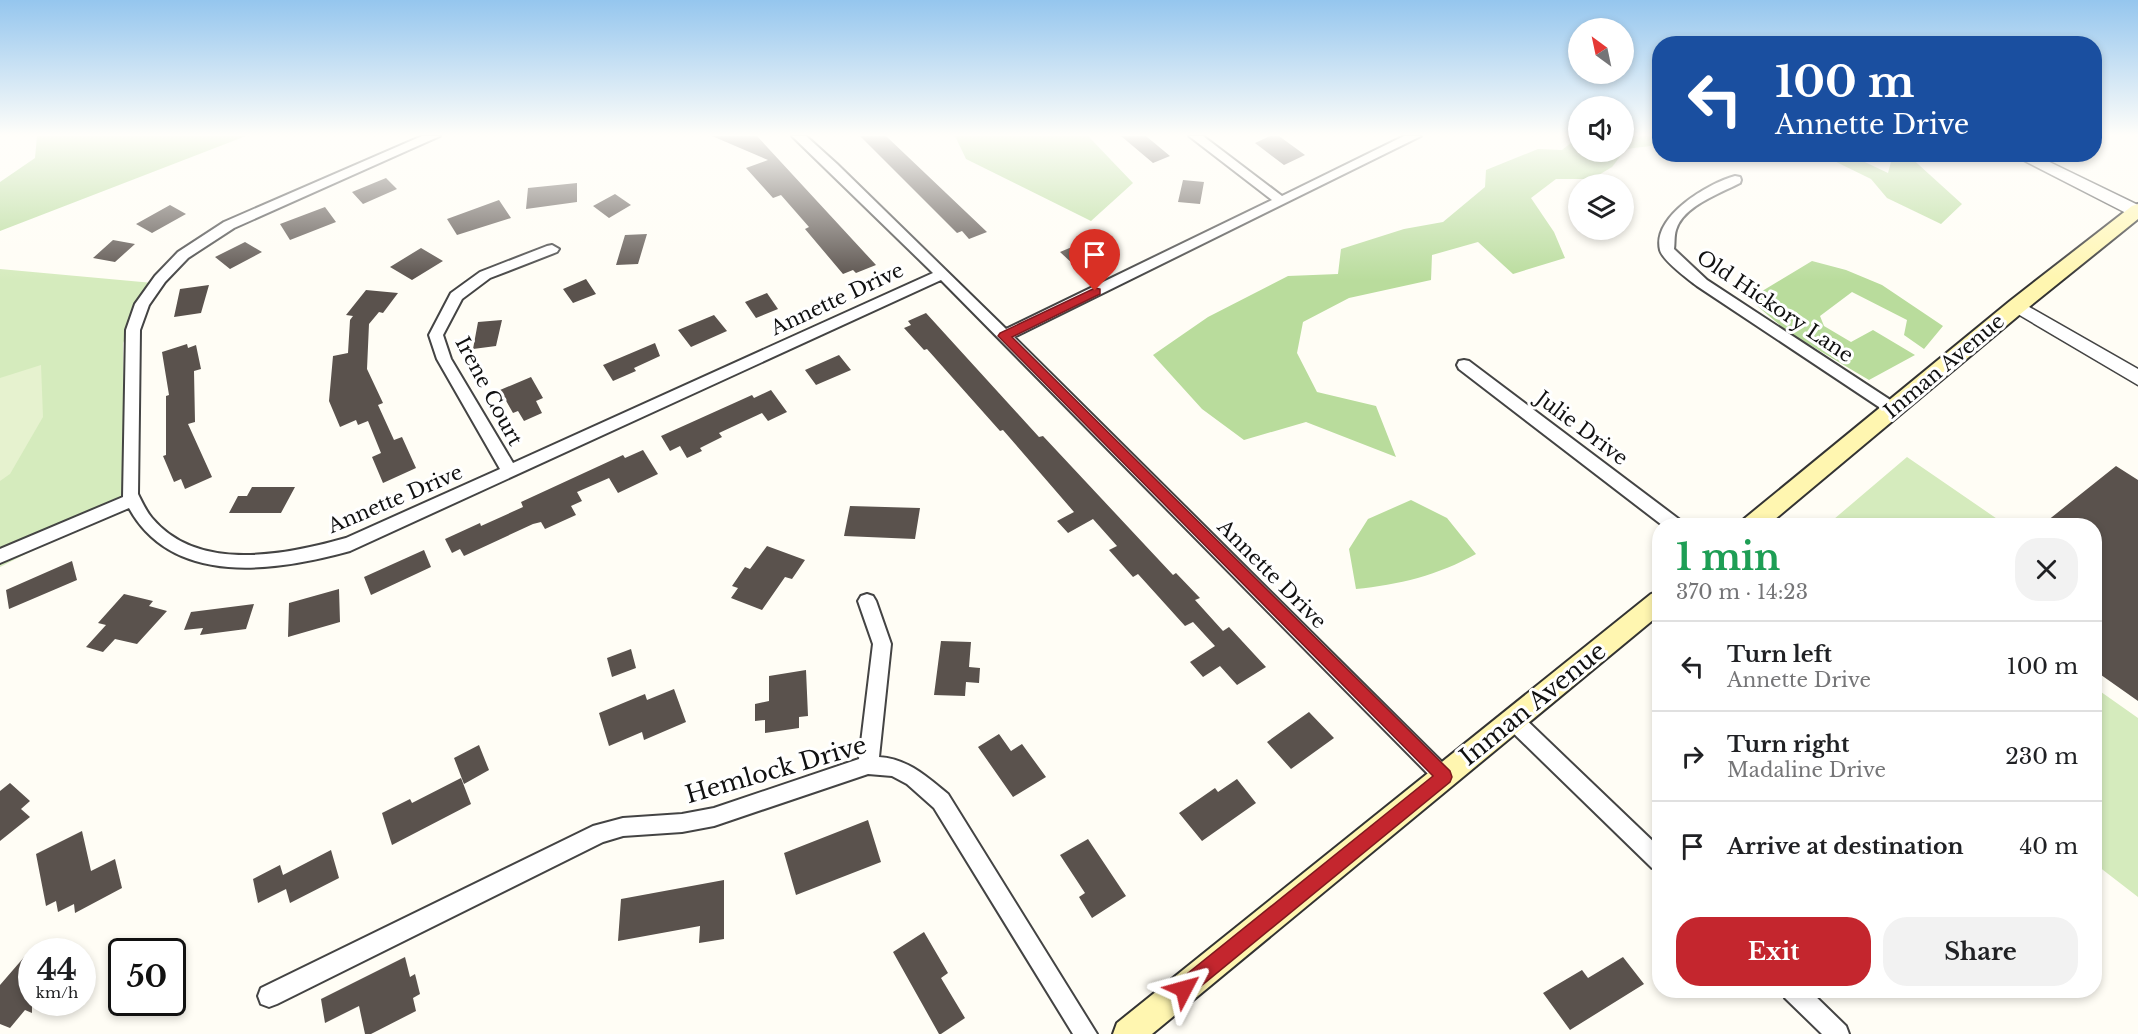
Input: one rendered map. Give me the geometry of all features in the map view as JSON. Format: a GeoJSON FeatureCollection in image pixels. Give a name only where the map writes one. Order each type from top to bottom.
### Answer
{"type":"FeatureCollection","features":[{"type":"Feature","properties":{"kind":"main road","name":"Inman Avenue"},"geometry":{"type":"LineString","coordinates":[[1761,518],[2017,306],[2137,211]]}},
{"type":"Feature","properties":{"kind":"main road","name":"Inman Avenue"},"geometry":{"type":"LineString","coordinates":[[1128,1034],[1652,607]]}},
{"type":"Feature","properties":{"kind":"street","name":"Annette Drive"},"geometry":{"type":"LineString","coordinates":[[323,184],[229,225],[183,255],[159,279],[142,304],[133,330],[130,494],[148,527],[172,544],[204,556],[263,561],[306,556],[350,544],[942,274]]}},
{"type":"Feature","properties":{"kind":"street","name":"Annette Drive"},"geometry":{"type":"LineString","coordinates":[[851,184],[1444,777]]}},
{"type":"Feature","properties":{"kind":"street"},"geometry":{"type":"LineString","coordinates":[[1259,184],[1281,201]]}},
{"type":"Feature","properties":{"kind":"street"},"geometry":{"type":"LineString","coordinates":[[1004,336],[1316,184]]}},
{"type":"Feature","properties":{"kind":"street","name":"Old Hickory Lane"},"geometry":{"type":"LineString","coordinates":[[1729,184],[1686,210],[1675,220],[1669,231],[1667,250],[1679,264],[1702,282],[1893,409]]}},
{"type":"Feature","properties":{"kind":"street"},"geometry":{"type":"LineString","coordinates":[[2082,184],[2137,211]]}},
{"type":"Feature","properties":{"kind":"street","name":"Irene Court"},"geometry":{"type":"LineString","coordinates":[[510,472],[444,359],[436,335],[456,296],[485,275],[552,249]]}},
{"type":"Feature","properties":{"kind":"street"},"geometry":{"type":"LineString","coordinates":[[2017,306],[2138,378]]}},
{"type":"Feature","properties":{"kind":"street","name":"Julie Drive"},"geometry":{"type":"LineString","coordinates":[[1464,365],[1665,518]]}},
{"type":"Feature","properties":{"kind":"street"},"geometry":{"type":"LineString","coordinates":[[0,556],[132,500]]}},
{"type":"Feature","properties":{"kind":"street"},"geometry":{"type":"LineString","coordinates":[[867,601],[882,644],[868,765]]}},
{"type":"Feature","properties":{"kind":"street"},"geometry":{"type":"LineString","coordinates":[[1514,721],[1652,854]]}},
{"type":"Feature","properties":{"kind":"street","name":"Hemlock Drive"},"geometry":{"type":"LineString","coordinates":[[269,996],[600,833],[624,827],[682,823],[714,817],[868,765],[894,767],[914,778],[941,801],[1086,1034]]}},
{"type":"Feature","properties":{"kind":"street"},"geometry":{"type":"LineString","coordinates":[[1801,998],[1838,1034]]}},
{"type":"Feature","properties":{"kind":"green space"},"geometry":{"type":"Polygon","coordinates":[[[0,184],[121,184],[0,231],[0,184]]]}},
{"type":"Feature","properties":{"kind":"green space"},"geometry":{"type":"Polygon","coordinates":[[[1017,184],[1132,184],[1091,221],[1017,184]]]}},
{"type":"Feature","properties":{"kind":"green space"},"geometry":{"type":"Polygon","coordinates":[[[1485,184],[1549,184],[1531,198],[1554,232],[1565,258],[1513,274],[1478,242],[1432,255],[1431,280],[1349,298],[1303,322],[1297,353],[1317,392],[1376,406],[1396,457],[1306,422],[1244,440],[1202,409],[1153,355],[1208,317],[1288,276],[1338,274],[1341,249],[1404,229],[1443,222],[1485,187],[1485,184]]]}},
{"type":"Feature","properties":{"kind":"green space"},"geometry":{"type":"Polygon","coordinates":[[[1875,184],[1940,184],[1962,204],[1941,224],[1887,198],[1875,184]]]}},
{"type":"Feature","properties":{"kind":"green space"},"geometry":{"type":"Polygon","coordinates":[[[1812,261],[1846,270],[1882,285],[1943,326],[1924,349],[1904,335],[1907,320],[1852,292],[1820,316],[1824,326],[1851,342],[1873,330],[1915,355],[1869,380],[1788,332],[1749,299],[1812,261]]]}},
{"type":"Feature","properties":{"kind":"green space"},"geometry":{"type":"Polygon","coordinates":[[[0,269],[153,283],[123,343],[125,504],[0,567],[0,269]]]}},
{"type":"Feature","properties":{"kind":"green space"},"geometry":{"type":"Polygon","coordinates":[[[41,365],[43,417],[10,474],[0,481],[0,378],[41,365]]]}},
{"type":"Feature","properties":{"kind":"green space"},"geometry":{"type":"Polygon","coordinates":[[[1907,457],[1996,518],[1835,518],[1907,457]]]}},
{"type":"Feature","properties":{"kind":"green space"},"geometry":{"type":"Polygon","coordinates":[[[1411,500],[1447,518],[1476,554],[1448,568],[1418,578],[1356,589],[1349,549],[1368,519],[1411,500]]]}},
{"type":"Feature","properties":{"kind":"green space"},"geometry":{"type":"Polygon","coordinates":[[[2102,693],[2138,718],[2138,897],[2102,869],[2102,693]]]}},
{"type":"Feature","properties":{"kind":"building"},"geometry":{"type":"Polygon","coordinates":[[[371,184],[392,184],[397,189],[363,204],[352,192],[371,184]]]}},
{"type":"Feature","properties":{"kind":"building"},"geometry":{"type":"Polygon","coordinates":[[[577,184],[577,202],[526,209],[528,188],[577,184]]]}},
{"type":"Feature","properties":{"kind":"building"},"geometry":{"type":"Polygon","coordinates":[[[761,184],[802,184],[876,265],[856,273],[853,270],[843,274],[805,229],[809,227],[781,195],[773,198],[761,184]]]}},
{"type":"Feature","properties":{"kind":"building"},"geometry":{"type":"Polygon","coordinates":[[[908,184],[937,184],[987,232],[969,239],[962,231],[957,233],[908,184]]]}},
{"type":"Feature","properties":{"kind":"building"},"geometry":{"type":"Polygon","coordinates":[[[1182,184],[1204,184],[1200,204],[1178,202],[1182,184]]]}},
{"type":"Feature","properties":{"kind":"building"},"geometry":{"type":"Polygon","coordinates":[[[615,194],[631,205],[609,218],[593,206],[615,194]]]}},
{"type":"Feature","properties":{"kind":"building"},"geometry":{"type":"Polygon","coordinates":[[[499,200],[511,218],[457,235],[447,219],[499,200]]]}},
{"type":"Feature","properties":{"kind":"building"},"geometry":{"type":"Polygon","coordinates":[[[170,205],[186,214],[152,233],[136,224],[170,205]]]}},
{"type":"Feature","properties":{"kind":"building"},"geometry":{"type":"Polygon","coordinates":[[[325,207],[336,222],[290,240],[280,224],[325,207]]]}},
{"type":"Feature","properties":{"kind":"building"},"geometry":{"type":"Polygon","coordinates":[[[647,234],[638,264],[616,265],[625,235],[647,234]]]}},
{"type":"Feature","properties":{"kind":"building"},"geometry":{"type":"Polygon","coordinates":[[[1098,236],[1111,247],[1073,264],[1060,252],[1098,236]]]}},
{"type":"Feature","properties":{"kind":"building"},"geometry":{"type":"Polygon","coordinates":[[[113,240],[135,244],[115,262],[93,258],[113,240]]]}},
{"type":"Feature","properties":{"kind":"building"},"geometry":{"type":"Polygon","coordinates":[[[245,242],[262,252],[230,269],[215,257],[245,242]]]}},
{"type":"Feature","properties":{"kind":"building"},"geometry":{"type":"Polygon","coordinates":[[[421,248],[443,261],[412,280],[390,267],[421,248]]]}},
{"type":"Feature","properties":{"kind":"building"},"geometry":{"type":"Polygon","coordinates":[[[586,279],[596,294],[573,303],[563,289],[586,279]]]}},
{"type":"Feature","properties":{"kind":"building"},"geometry":{"type":"Polygon","coordinates":[[[209,285],[201,313],[174,317],[180,289],[209,285]]]}},
{"type":"Feature","properties":{"kind":"building"},"geometry":{"type":"Polygon","coordinates":[[[366,290],[398,293],[383,313],[379,312],[369,324],[367,369],[383,403],[378,405],[394,440],[402,437],[416,468],[383,483],[372,457],[381,453],[368,421],[358,425],[356,420],[340,427],[329,401],[333,356],[348,353],[350,320],[353,316],[346,315],[366,290]]]}},
{"type":"Feature","properties":{"kind":"building"},"geometry":{"type":"Polygon","coordinates":[[[767,293],[778,309],[756,318],[745,302],[767,293]]]}},
{"type":"Feature","properties":{"kind":"building"},"geometry":{"type":"Polygon","coordinates":[[[926,313],[1039,437],[1043,436],[1173,575],[1176,573],[1200,598],[1195,600],[1223,631],[1229,627],[1266,667],[1237,685],[1220,666],[1203,677],[1190,662],[1215,646],[1193,622],[1185,626],[1138,574],[1133,577],[1109,550],[1117,546],[1093,519],[1068,533],[1057,521],[1074,512],[1003,430],[1000,431],[927,349],[924,350],[904,328],[911,325],[908,321],[926,313]]]}},
{"type":"Feature","properties":{"kind":"building"},"geometry":{"type":"Polygon","coordinates":[[[714,315],[727,331],[691,347],[678,330],[714,315]]]}},
{"type":"Feature","properties":{"kind":"building"},"geometry":{"type":"Polygon","coordinates":[[[502,320],[496,346],[473,349],[478,322],[502,320]]]}},
{"type":"Feature","properties":{"kind":"building"},"geometry":{"type":"Polygon","coordinates":[[[655,343],[660,356],[634,368],[636,371],[613,381],[603,365],[655,343]]]}},
{"type":"Feature","properties":{"kind":"building"},"geometry":{"type":"Polygon","coordinates":[[[187,344],[188,348],[196,345],[201,369],[194,371],[195,422],[188,424],[212,477],[185,489],[181,479],[174,482],[163,456],[166,455],[166,396],[169,395],[162,352],[187,344]]]}},
{"type":"Feature","properties":{"kind":"building"},"geometry":{"type":"Polygon","coordinates":[[[839,355],[851,370],[816,385],[805,370],[839,355]]]}},
{"type":"Feature","properties":{"kind":"building"},"geometry":{"type":"Polygon","coordinates":[[[531,377],[543,398],[536,401],[542,413],[524,421],[518,411],[513,413],[500,390],[531,377]]]}},
{"type":"Feature","properties":{"kind":"building"},"geometry":{"type":"Polygon","coordinates":[[[771,390],[787,412],[768,421],[762,413],[719,433],[722,437],[700,448],[702,451],[687,458],[680,446],[670,451],[661,436],[752,395],[754,398],[771,390]]]}},
{"type":"Feature","properties":{"kind":"building"},"geometry":{"type":"Polygon","coordinates":[[[643,450],[658,474],[618,493],[609,478],[577,492],[582,501],[571,506],[576,515],[545,529],[541,522],[533,524],[464,556],[460,549],[452,553],[445,539],[523,507],[521,502],[623,455],[625,458],[643,450]]]}},
{"type":"Feature","properties":{"kind":"building"},"geometry":{"type":"Polygon","coordinates":[[[2116,466],[2138,480],[2138,701],[2102,676],[2102,518],[2051,518],[2116,466]]]}},
{"type":"Feature","properties":{"kind":"building"},"geometry":{"type":"Polygon","coordinates":[[[252,487],[295,487],[281,513],[229,513],[238,496],[247,496],[252,487]]]}},
{"type":"Feature","properties":{"kind":"building"},"geometry":{"type":"Polygon","coordinates":[[[850,506],[920,508],[915,539],[844,536],[850,506]]]}},
{"type":"Feature","properties":{"kind":"building"},"geometry":{"type":"Polygon","coordinates":[[[767,546],[805,560],[792,579],[785,577],[762,610],[731,598],[738,588],[732,586],[745,567],[750,569],[767,546]]]}},
{"type":"Feature","properties":{"kind":"building"},"geometry":{"type":"Polygon","coordinates":[[[424,550],[431,567],[371,595],[364,577],[424,550]]]}},
{"type":"Feature","properties":{"kind":"building"},"geometry":{"type":"Polygon","coordinates":[[[72,561],[77,580],[9,609],[6,590],[72,561]]]}},
{"type":"Feature","properties":{"kind":"building"},"geometry":{"type":"Polygon","coordinates":[[[339,589],[340,622],[288,637],[289,603],[339,589]]]}},
{"type":"Feature","properties":{"kind":"building"},"geometry":{"type":"Polygon","coordinates":[[[124,594],[153,601],[149,606],[167,611],[137,644],[115,639],[103,652],[86,647],[106,625],[98,623],[124,594]]]}},
{"type":"Feature","properties":{"kind":"building"},"geometry":{"type":"Polygon","coordinates":[[[254,604],[246,629],[200,635],[203,628],[184,630],[191,612],[254,604]]]}},
{"type":"Feature","properties":{"kind":"building"},"geometry":{"type":"Polygon","coordinates":[[[941,641],[971,642],[969,667],[980,668],[979,683],[966,682],[965,696],[934,695],[941,641]]]}},
{"type":"Feature","properties":{"kind":"building"},"geometry":{"type":"Polygon","coordinates":[[[631,649],[636,668],[612,677],[607,658],[631,649]]]}},
{"type":"Feature","properties":{"kind":"building"},"geometry":{"type":"Polygon","coordinates":[[[806,670],[808,716],[799,717],[799,728],[765,733],[765,720],[755,721],[755,704],[769,701],[769,676],[806,670]]]}},
{"type":"Feature","properties":{"kind":"building"},"geometry":{"type":"Polygon","coordinates":[[[674,689],[686,722],[644,740],[642,732],[609,746],[599,713],[645,694],[647,700],[674,689]]]}},
{"type":"Feature","properties":{"kind":"building"},"geometry":{"type":"Polygon","coordinates":[[[1309,712],[1334,738],[1291,769],[1267,742],[1309,712]]]}},
{"type":"Feature","properties":{"kind":"building"},"geometry":{"type":"Polygon","coordinates":[[[999,734],[1011,751],[1022,744],[1046,777],[1013,797],[978,747],[999,734]]]}},
{"type":"Feature","properties":{"kind":"building"},"geometry":{"type":"Polygon","coordinates":[[[479,745],[489,770],[464,784],[454,758],[479,745]]]}},
{"type":"Feature","properties":{"kind":"building"},"geometry":{"type":"Polygon","coordinates":[[[461,778],[471,804],[392,845],[382,813],[410,799],[412,803],[461,778]]]}},
{"type":"Feature","properties":{"kind":"building"},"geometry":{"type":"Polygon","coordinates":[[[1237,779],[1256,803],[1202,841],[1179,813],[1215,788],[1218,792],[1237,779]]]}},
{"type":"Feature","properties":{"kind":"building"},"geometry":{"type":"Polygon","coordinates":[[[10,783],[30,801],[21,809],[30,817],[0,841],[0,791],[10,783]]]}},
{"type":"Feature","properties":{"kind":"building"},"geometry":{"type":"Polygon","coordinates":[[[868,820],[881,862],[796,895],[784,853],[868,820]]]}},
{"type":"Feature","properties":{"kind":"building"},"geometry":{"type":"Polygon","coordinates":[[[82,831],[91,871],[115,859],[122,888],[75,913],[74,904],[58,912],[56,901],[46,906],[36,854],[82,831]]]}},
{"type":"Feature","properties":{"kind":"building"},"geometry":{"type":"Polygon","coordinates":[[[1088,839],[1126,896],[1092,918],[1079,897],[1085,893],[1060,855],[1088,839]]]}},
{"type":"Feature","properties":{"kind":"building"},"geometry":{"type":"Polygon","coordinates":[[[331,850],[339,878],[290,903],[286,889],[258,903],[253,879],[280,865],[283,875],[331,850]]]}},
{"type":"Feature","properties":{"kind":"building"},"geometry":{"type":"Polygon","coordinates":[[[724,880],[724,939],[699,943],[700,926],[618,941],[621,899],[724,880]]]}},
{"type":"Feature","properties":{"kind":"building"},"geometry":{"type":"Polygon","coordinates":[[[924,932],[948,973],[941,978],[965,1018],[941,1034],[893,952],[924,932]]]}},
{"type":"Feature","properties":{"kind":"building"},"geometry":{"type":"Polygon","coordinates":[[[405,957],[410,977],[415,974],[420,994],[413,998],[416,1011],[371,1034],[365,1034],[359,1006],[325,1023],[321,999],[405,957]]]}},
{"type":"Feature","properties":{"kind":"building"},"geometry":{"type":"Polygon","coordinates":[[[1623,957],[1644,984],[1570,1030],[1543,993],[1582,970],[1588,978],[1623,957]]]}},
{"type":"Feature","properties":{"kind":"building"},"geometry":{"type":"Polygon","coordinates":[[[18,964],[18,1016],[20,1016],[10,1028],[0,1024],[0,985],[18,964]]]}},
{"type":"Feature","properties":{"kind":"route"},"geometry":{"type":"LineString","coordinates":[[1095,291],[1004,336],[1444,777],[1184,989]]}}]}
